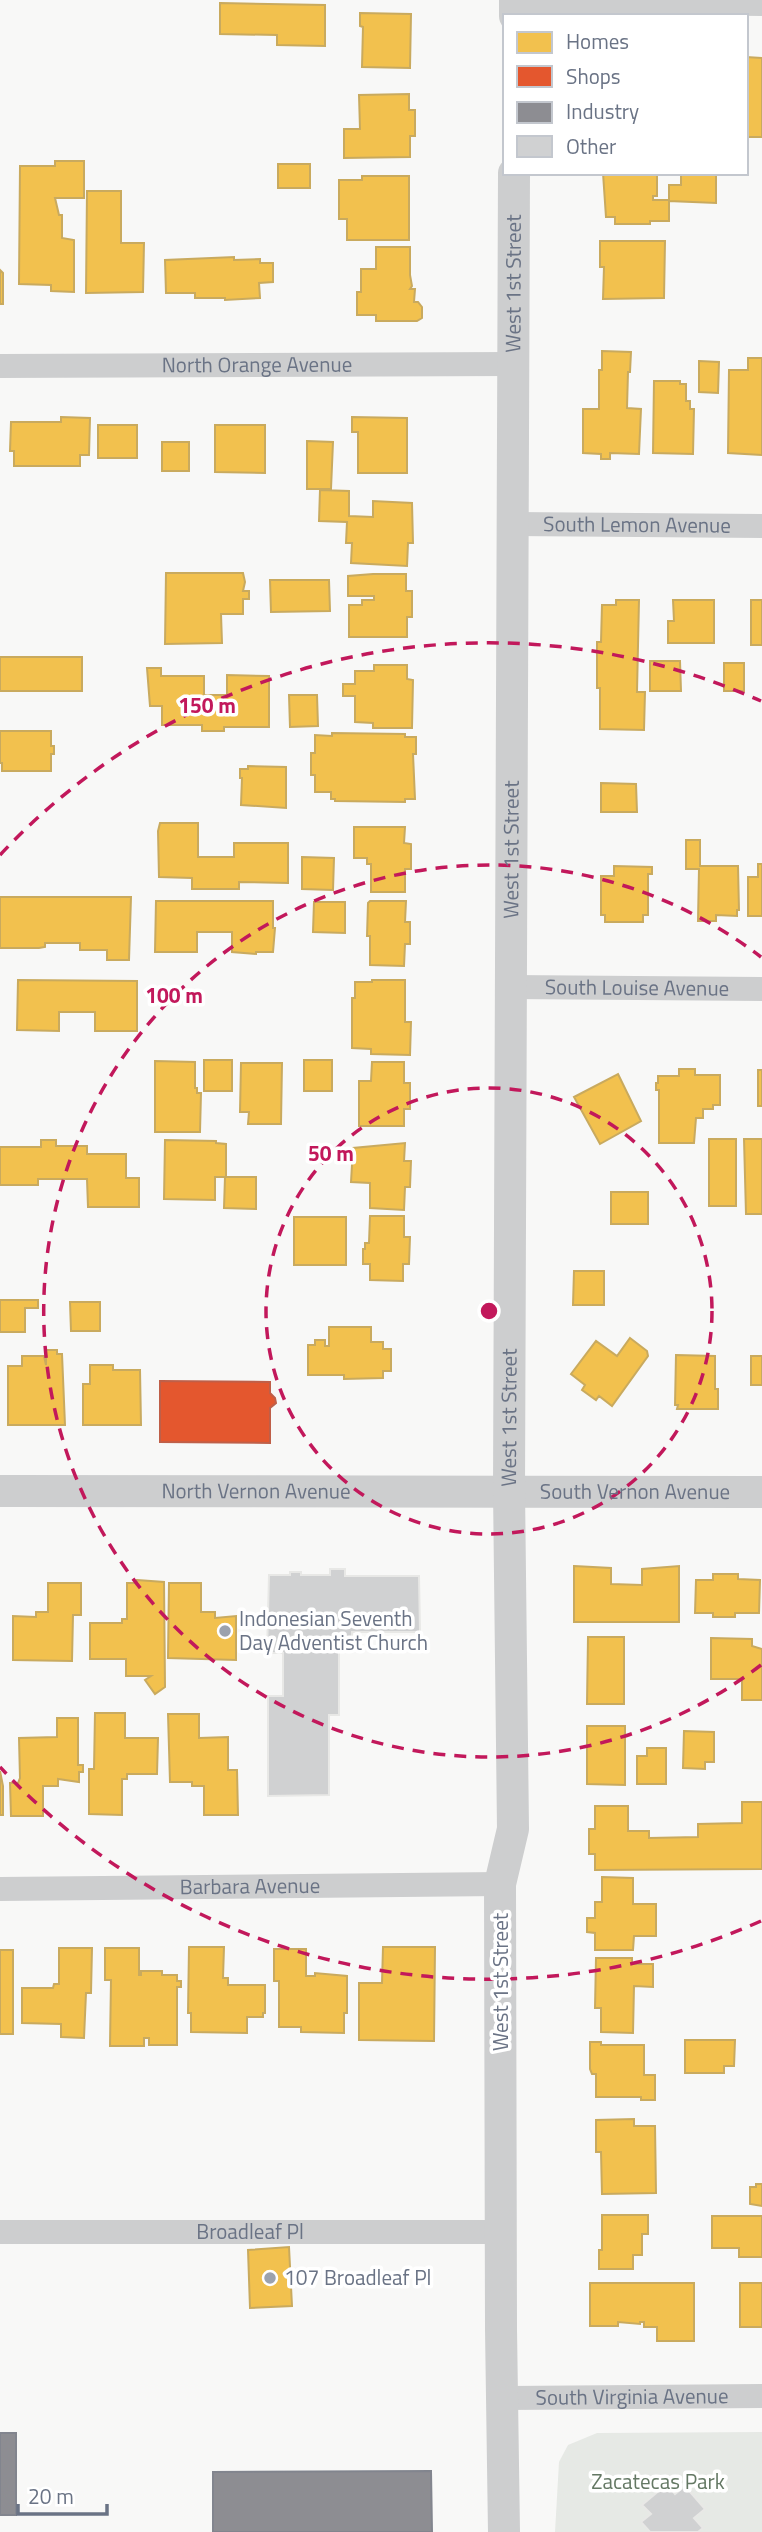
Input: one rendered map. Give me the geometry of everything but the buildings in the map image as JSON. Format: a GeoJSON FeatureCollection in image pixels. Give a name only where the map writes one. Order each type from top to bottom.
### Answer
{"type":"FeatureCollection","features":[{"type":"Feature","properties":{"kind":"street"},"geometry":{"type":"LineString","coordinates":[[515,6],[762,4]]}},
{"type":"Feature","properties":{"kind":"street","name":"West 1st Street"},"geometry":{"type":"LineString","coordinates":[[504,2532],[500,1884],[513,1829],[509,1490],[514,175]]}},
{"type":"Feature","properties":{"kind":"street","name":"North Orange Avenue"},"geometry":{"type":"LineString","coordinates":[[0,366],[513,364]]}},
{"type":"Feature","properties":{"kind":"street","name":"South Lemon Avenue"},"geometry":{"type":"LineString","coordinates":[[513,524],[762,526]]}},
{"type":"Feature","properties":{"kind":"street","name":"South Louise Avenue"},"geometry":{"type":"LineString","coordinates":[[511,987],[762,989]]}},
{"type":"Feature","properties":{"kind":"street","name":"North Vernon Avenue"},"geometry":{"type":"LineString","coordinates":[[0,1491],[509,1490]]}},
{"type":"Feature","properties":{"kind":"street","name":"South Vernon Avenue"},"geometry":{"type":"LineString","coordinates":[[509,1490],[762,1492]]}},
{"type":"Feature","properties":{"kind":"street","name":"Barbara Avenue"},"geometry":{"type":"LineString","coordinates":[[0,1889],[500,1884]]}},
{"type":"Feature","properties":{"kind":"street","name":"Broadleaf Pl"},"geometry":{"type":"LineString","coordinates":[[0,2232],[501,2232]]}},
{"type":"Feature","properties":{"kind":"street","name":"South Virginia Avenue"},"geometry":{"type":"LineString","coordinates":[[502,2398],[762,2396]]}},
{"type":"Feature","properties":{"kind":"green space","name":"Zacatecas Park"},"geometry":{"type":"Polygon","coordinates":[[[762,2432],[762,2532],[555,2532],[559,2462],[568,2445],[597,2433],[762,2432]]]}},
{"type":"Feature","properties":{"kind":"place","name":"Indonesian Seventh Day Adventist Church"},"geometry":{"type":"Point","coordinates":[225,1631]}},
{"type":"Feature","properties":{"kind":"place","name":"107 Broadleaf Pl"},"geometry":{"type":"Point","coordinates":[270,2278]}}]}
